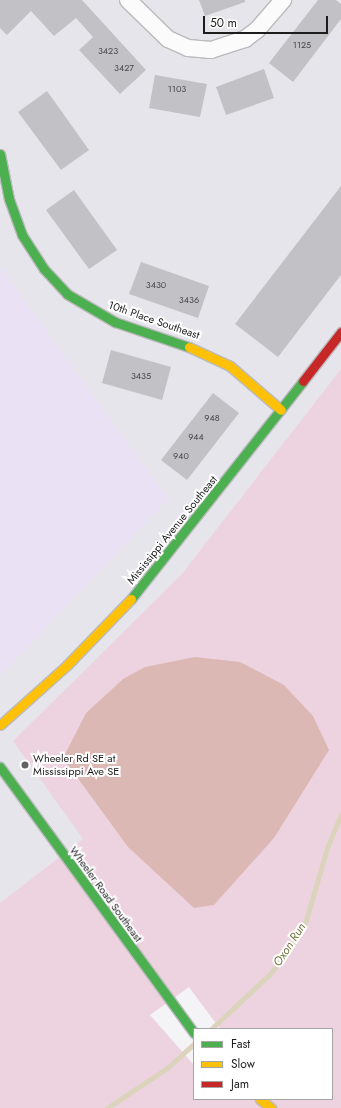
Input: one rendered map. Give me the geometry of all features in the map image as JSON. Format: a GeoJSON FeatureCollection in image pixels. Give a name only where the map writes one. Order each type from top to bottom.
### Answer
{"type":"FeatureCollection","features":[{"type":"Feature","properties":{"kind":"main road","name":"10th Place Southeast"},"geometry":{"type":"LineString","coordinates":[[0,154],[12,212],[22,235],[44,269],[67,294],[108,319],[208,353],[230,366],[281,410]]}},
{"type":"Feature","properties":{"kind":"main road","name":"Mississippi Avenue Southeast"},"geometry":{"type":"LineString","coordinates":[[0,725],[72,660],[141,588],[341,332]]}},
{"type":"Feature","properties":{"kind":"main road","name":"Wheeler Road Southeast"},"geometry":{"type":"LineString","coordinates":[[0,767],[169,1001],[193,1032]]}},
{"type":"Feature","properties":{"kind":"main road"},"geometry":{"type":"LineString","coordinates":[[261,1100],[270,1108]]}},
{"type":"Feature","properties":{"kind":"street"},"geometry":{"type":"LineString","coordinates":[[128,0],[162,34],[181,46],[211,50],[236,44],[257,30],[283,0]]}},
{"type":"Feature","properties":{"kind":"shaded area"},"geometry":{"type":"Polygon","coordinates":[[[0,267],[168,499],[0,676],[0,267]]]}},
{"type":"Feature","properties":{"kind":"shaded area"},"geometry":{"type":"Polygon","coordinates":[[[341,369],[341,1108],[0,1108],[0,903],[83,839],[13,741],[181,575],[341,369]]]}},
{"type":"Feature","properties":{"kind":"shaded area"},"geometry":{"type":"Polygon","coordinates":[[[195,657],[240,662],[284,685],[313,716],[329,750],[274,838],[214,905],[194,908],[128,847],[63,758],[86,713],[123,679],[145,667],[195,657]]]}},
{"type":"Feature","properties":{"kind":"pier"},"geometry":{"type":"Polygon","coordinates":[[[189,987],[219,1028],[193,1028],[193,1064],[150,1015],[189,987]]]}},
{"type":"Feature","properties":{"kind":"building"},"geometry":{"type":"Polygon","coordinates":[[[0,0],[82,0],[146,70],[120,94],[79,50],[93,37],[76,18],[54,36],[31,11],[7,35],[0,28],[0,0]]]}},
{"type":"Feature","properties":{"kind":"building"},"geometry":{"type":"Polygon","coordinates":[[[199,0],[245,0],[245,2],[205,16],[199,0]]]}},
{"type":"Feature","properties":{"kind":"building"},"geometry":{"type":"Polygon","coordinates":[[[318,0],[336,0],[341,4],[341,19],[293,82],[269,63],[318,0]]]}},
{"type":"Feature","properties":{"kind":"building"},"geometry":{"type":"Polygon","coordinates":[[[264,69],[274,98],[226,115],[216,87],[264,69]]]}},
{"type":"Feature","properties":{"kind":"building"},"geometry":{"type":"Polygon","coordinates":[[[155,75],[207,84],[200,117],[149,108],[155,75]]]}},
{"type":"Feature","properties":{"kind":"building"},"geometry":{"type":"Polygon","coordinates":[[[47,91],[89,150],[61,170],[18,112],[47,91]]]}},
{"type":"Feature","properties":{"kind":"building"},"geometry":{"type":"Polygon","coordinates":[[[341,186],[341,275],[278,357],[235,324],[341,186]]]}},
{"type":"Feature","properties":{"kind":"building"},"geometry":{"type":"Polygon","coordinates":[[[74,190],[117,250],[89,269],[46,210],[74,190]]]}},
{"type":"Feature","properties":{"kind":"building"},"geometry":{"type":"Polygon","coordinates":[[[141,262],[209,286],[198,318],[129,294],[141,262]]]}},
{"type":"Feature","properties":{"kind":"building"},"geometry":{"type":"Polygon","coordinates":[[[111,350],[171,367],[162,400],[102,383],[111,350]]]}},
{"type":"Feature","properties":{"kind":"building"},"geometry":{"type":"Polygon","coordinates":[[[213,393],[239,413],[187,480],[161,460],[213,393]]]}},
{"type":"Feature","properties":{"kind":"waterway","name":"Oxon Run"},"geometry":{"type":"LineString","coordinates":[[212,1028],[269,975],[289,950],[306,920],[328,845],[341,815]]}},
{"type":"Feature","properties":{"kind":"waterway","name":"Oxon Run"},"geometry":{"type":"LineString","coordinates":[[107,1108],[167,1068],[193,1045]]}},
{"type":"Feature","properties":{"kind":"traffic: fast"},"geometry":{"type":"LineString","coordinates":[[0,154],[9,199],[22,235],[44,269],[67,294],[115,322],[189,347]]}},
{"type":"Feature","properties":{"kind":"traffic: fast"},"geometry":{"type":"LineString","coordinates":[[131,599],[303,381]]}},
{"type":"Feature","properties":{"kind":"traffic: fast"},"geometry":{"type":"LineString","coordinates":[[0,767],[193,1032]]}},
{"type":"Feature","properties":{"kind":"traffic: slow"},"geometry":{"type":"LineString","coordinates":[[189,347],[230,366],[281,410]]}},
{"type":"Feature","properties":{"kind":"traffic: slow"},"geometry":{"type":"LineString","coordinates":[[0,725],[67,665],[131,599]]}},
{"type":"Feature","properties":{"kind":"traffic: slow"},"geometry":{"type":"LineString","coordinates":[[261,1100],[271,1108]]}},
{"type":"Feature","properties":{"kind":"traffic: jam"},"geometry":{"type":"LineString","coordinates":[[303,381],[341,332]]}},
{"type":"Feature","properties":{"kind":"place","name":"Wheeler Rd SE at Mississippi Ave SE"},"geometry":{"type":"Point","coordinates":[25,765]}}]}
